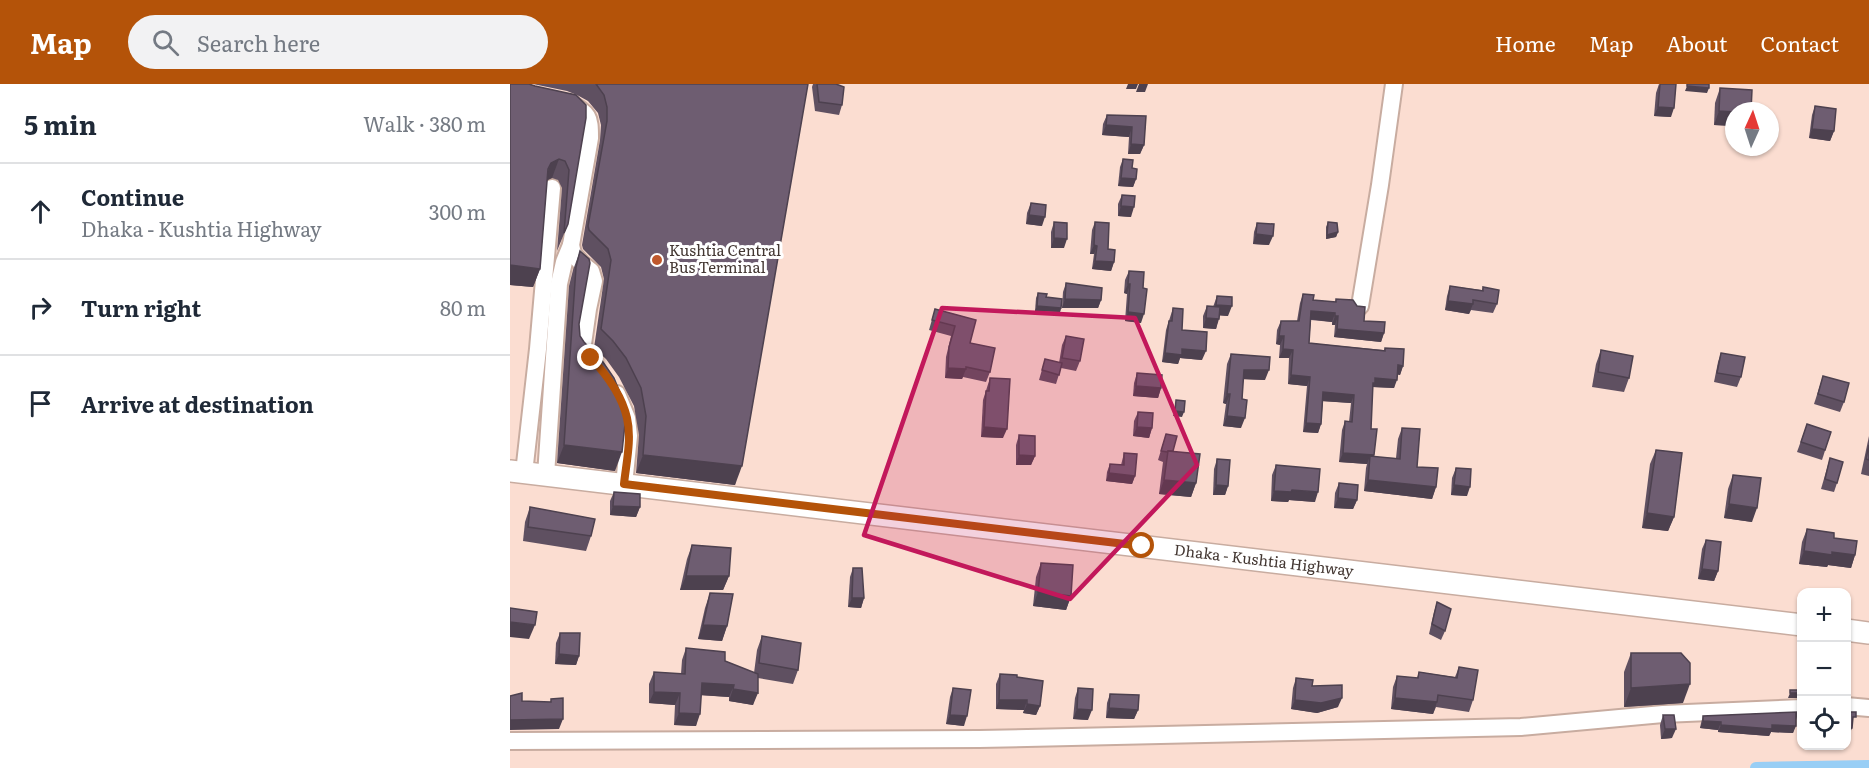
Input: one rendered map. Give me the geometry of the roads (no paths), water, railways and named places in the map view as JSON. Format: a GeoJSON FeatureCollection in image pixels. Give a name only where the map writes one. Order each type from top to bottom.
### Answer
{"type":"FeatureCollection","features":[{"type":"Feature","properties":{"kind":"main road","name":"Dhaka - Kushtia Highway"},"geometry":{"type":"LineString","coordinates":[[517,472],[1797,624]]}},
{"type":"Feature","properties":{"kind":"main road"},"geometry":{"type":"LineString","coordinates":[[1851,631],[1869,633]]}},
{"type":"Feature","properties":{"kind":"street"},"geometry":{"type":"LineString","coordinates":[[1360,306],[1394,84]]}},
{"type":"Feature","properties":{"kind":"street"},"geometry":{"type":"LineString","coordinates":[[546,476],[559,284],[571,245],[590,138],[590,120],[582,110],[555,99]]}},
{"type":"Feature","properties":{"kind":"street"},"geometry":{"type":"LineString","coordinates":[[517,472],[538,349],[552,189]]}},
{"type":"Feature","properties":{"kind":"street"},"geometry":{"type":"LineString","coordinates":[[571,245],[573,254],[591,271],[594,281],[583,344],[584,353],[600,367]]}},
{"type":"Feature","properties":{"kind":"street"},"geometry":{"type":"LineString","coordinates":[[611,381],[627,418],[628,436],[624,484]]}},
{"type":"Feature","properties":{"kind":"street"},"geometry":{"type":"LineString","coordinates":[[1851,706],[1869,708]]}},
{"type":"Feature","properties":{"kind":"street"},"geometry":{"type":"LineString","coordinates":[[510,741],[979,739],[1521,727],[1664,714],[1797,708]]}},
{"type":"Feature","properties":{"kind":"waterway"},"geometry":{"type":"LineString","coordinates":[[1756,768],[1869,766]]}},
{"type":"Feature","properties":{"kind":"place","name":"Kushtia Central Bus Terminal"},"geometry":{"type":"Point","coordinates":[657,260]}}]}
